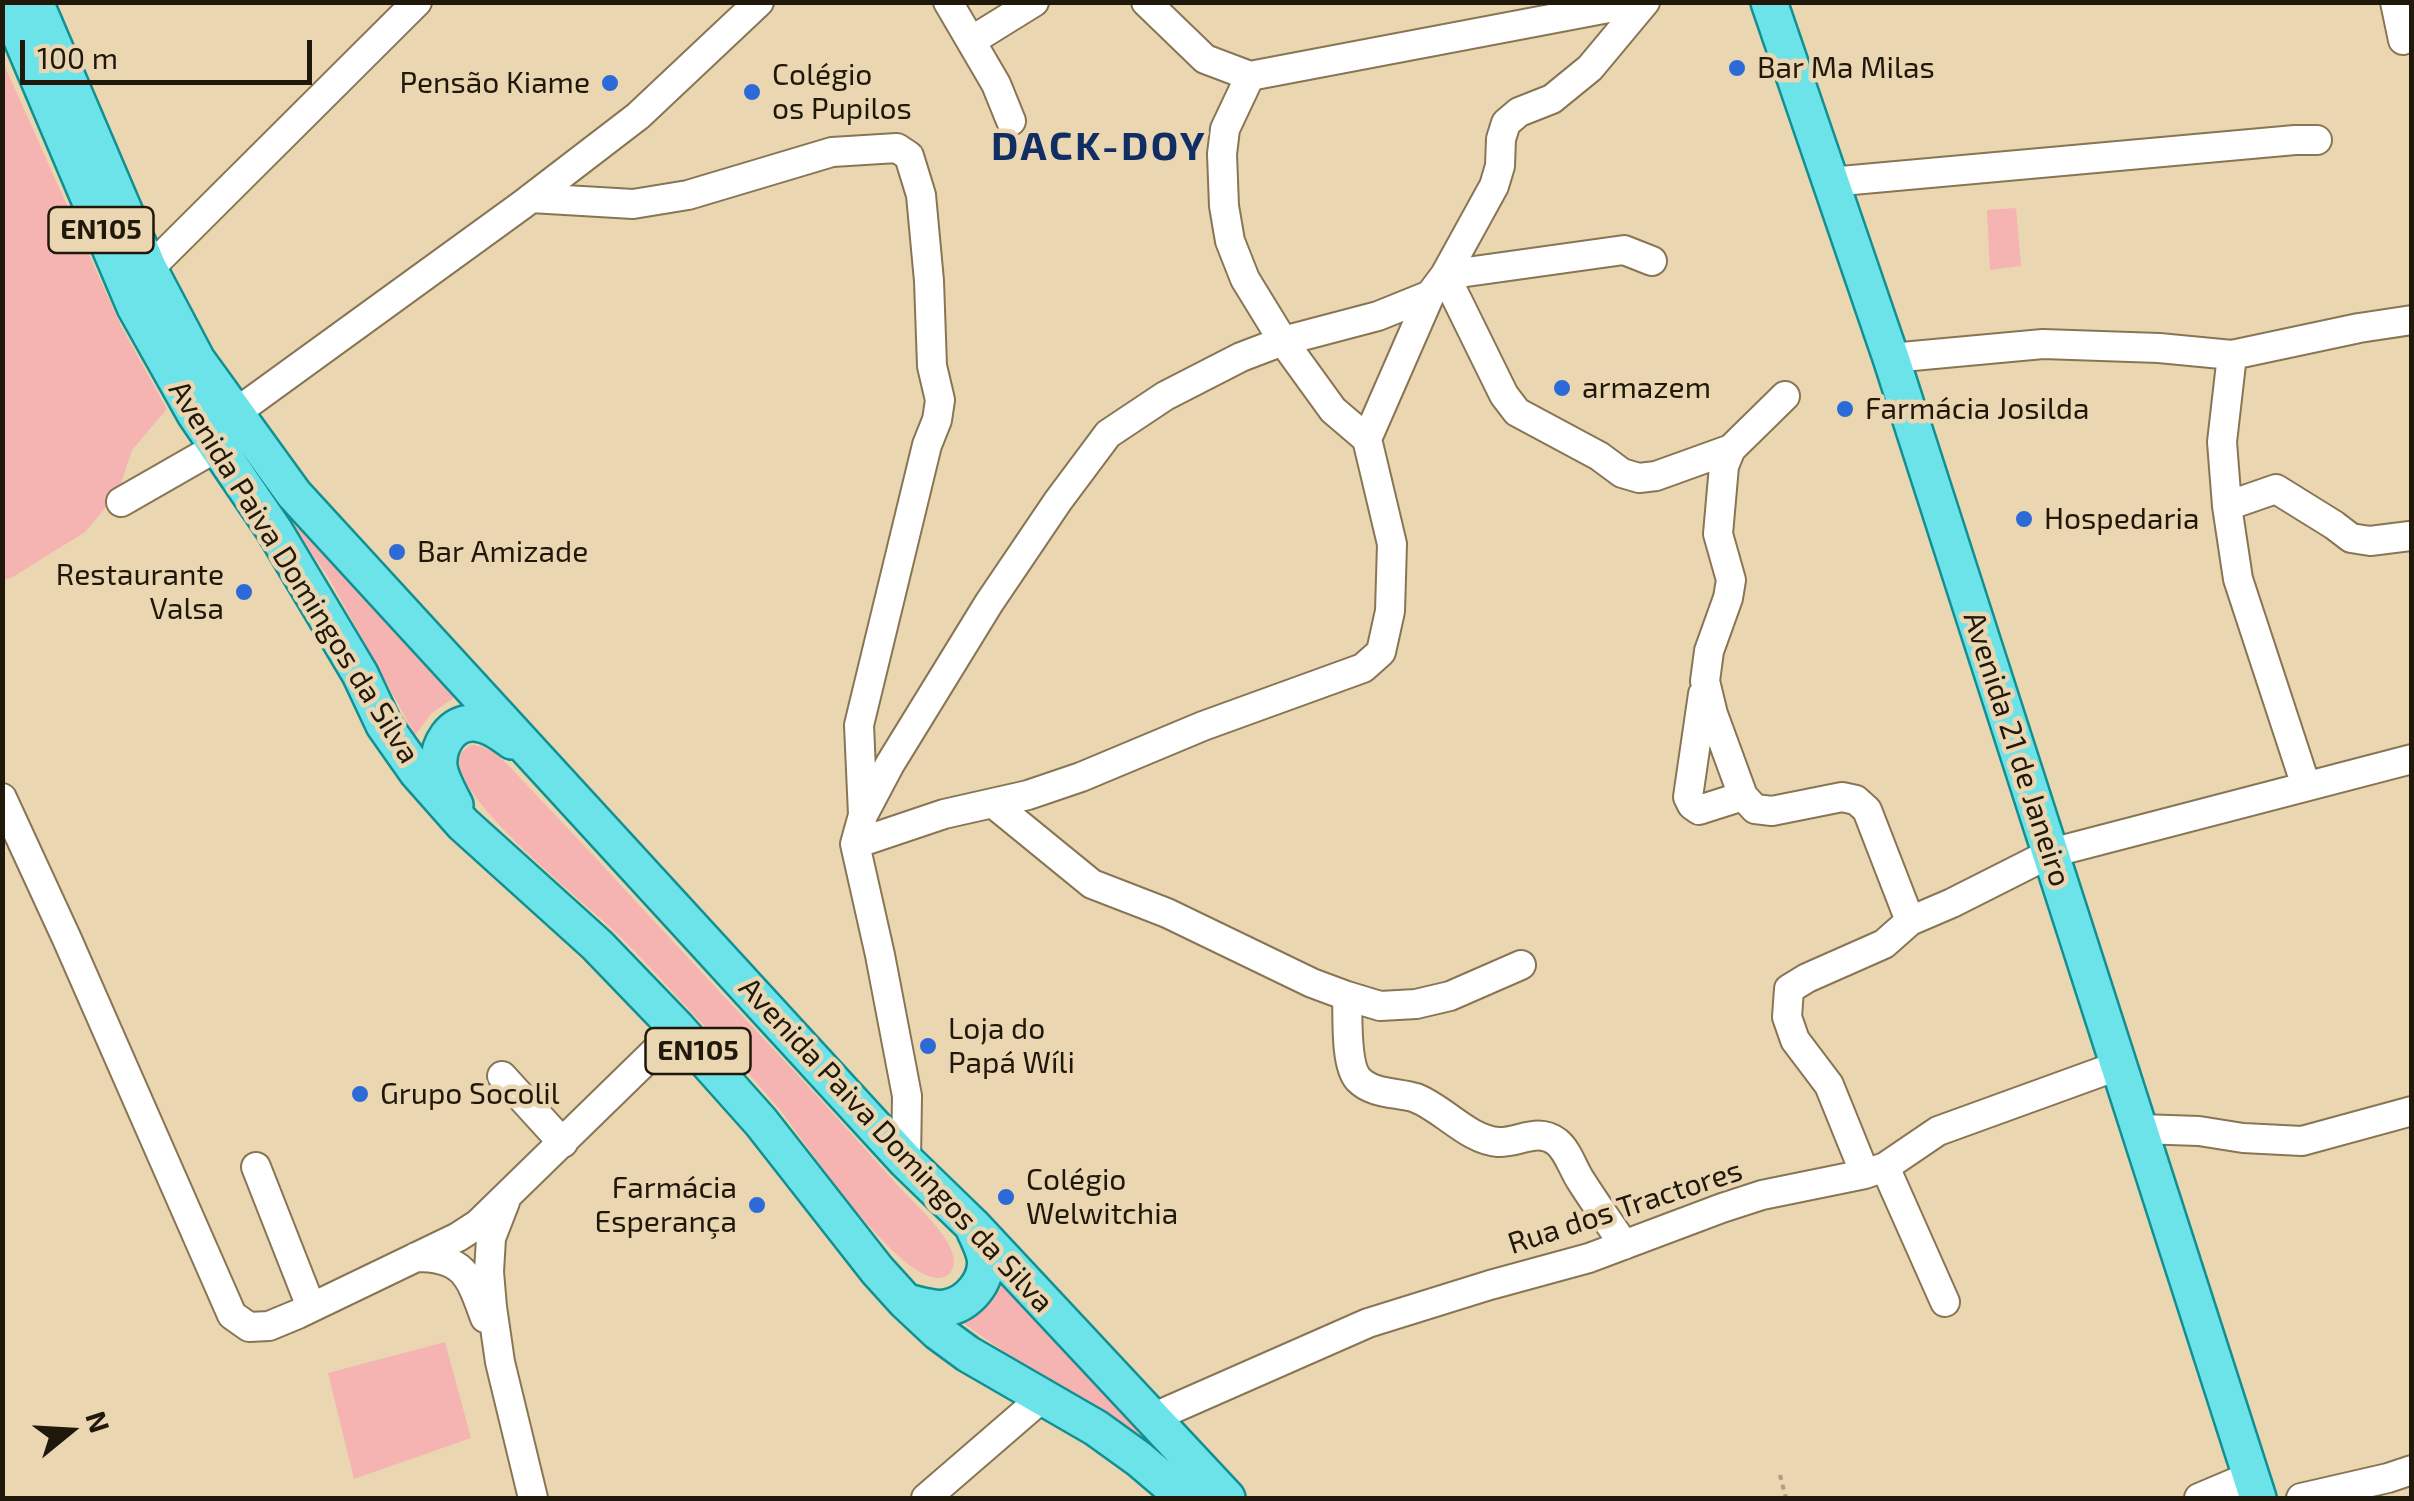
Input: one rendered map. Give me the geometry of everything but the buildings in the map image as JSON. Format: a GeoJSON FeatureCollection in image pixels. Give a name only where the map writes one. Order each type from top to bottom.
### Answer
{"type":"FeatureCollection","features":[{"type":"Feature","properties":{"kind":"main road","name":"Avenida Paiva Domingos da Silva"},"geometry":{"type":"LineString","coordinates":[[6,2],[134,307],[216,447],[304,578],[392,737],[417,772],[464,824],[597,945],[678,1029],[762,1122],[906,1302],[968,1354],[1110,1438],[1185,1498]]}},
{"type":"Feature","properties":{"kind":"main road","name":"Avenida Paiva Domingos da Silva"},"geometry":{"type":"LineString","coordinates":[[34,2],[149,270],[197,360],[294,494],[906,1161],[972,1225],[1227,1498]]}},
{"type":"Feature","properties":{"kind":"main road","name":"Avenida 21 de Janeiro"},"geometry":{"type":"LineString","coordinates":[[1770,2],[1891,358],[2255,1487]]}},
{"type":"Feature","properties":{"kind":"main road"},"geometry":{"type":"LineString","coordinates":[[464,824],[440,772],[439,753],[448,734],[459,725],[475,723],[496,730],[534,756]]}},
{"type":"Feature","properties":{"kind":"main road"},"geometry":{"type":"LineString","coordinates":[[906,1302],[944,1308],[965,1301],[977,1288],[985,1258],[972,1225]]}},
{"type":"Feature","properties":{"kind":"street"},"geometry":{"type":"LineString","coordinates":[[149,270],[418,2]]}},
{"type":"Feature","properties":{"kind":"street"},"geometry":{"type":"LineString","coordinates":[[234,414],[638,116],[759,2]]}},
{"type":"Feature","properties":{"kind":"street"},"geometry":{"type":"LineString","coordinates":[[948,2],[996,84],[1011,121]]}},
{"type":"Feature","properties":{"kind":"street"},"geometry":{"type":"LineString","coordinates":[[971,40],[1034,2]]}},
{"type":"Feature","properties":{"kind":"street"},"geometry":{"type":"LineString","coordinates":[[1146,2],[1205,59],[1250,76],[1642,2]]}},
{"type":"Feature","properties":{"kind":"street"},"geometry":{"type":"LineString","coordinates":[[854,844],[944,814],[994,804],[1081,777],[1203,726],[1364,668],[1381,652],[1390,611],[1392,544],[1368,439],[1437,285],[1494,186],[1506,123],[1520,112],[1552,99],[1590,68],[1642,2]]}},
{"type":"Feature","properties":{"kind":"street"},"geometry":{"type":"LineString","coordinates":[[2395,2],[2403,40]]}},
{"type":"Feature","properties":{"kind":"street"},"geometry":{"type":"LineString","coordinates":[[1250,76],[1225,128],[1224,206],[1230,241],[1245,278],[1283,341],[1333,410],[1368,439]]}},
{"type":"Feature","properties":{"kind":"street"},"geometry":{"type":"LineString","coordinates":[[1830,182],[2317,140]]}},
{"type":"Feature","properties":{"kind":"street"},"geometry":{"type":"LineString","coordinates":[[531,198],[633,204],[688,195],[832,152],[897,148],[909,156],[921,195],[932,366],[940,400],[859,725],[864,815]]}},
{"type":"Feature","properties":{"kind":"street"},"geometry":{"type":"LineString","coordinates":[[906,1161],[907,1096],[854,844],[890,764],[988,602],[1108,434],[1165,396],[1241,357],[1283,341],[1378,316],[1437,285],[1624,250],[1652,261]]}},
{"type":"Feature","properties":{"kind":"street"},"geometry":{"type":"LineString","coordinates":[[1437,285],[1517,412],[1599,456],[1622,473],[1639,478],[1656,476],[1731,450]]}},
{"type":"Feature","properties":{"kind":"street"},"geometry":{"type":"LineString","coordinates":[[1891,358],[2042,344],[2232,355],[2412,320]]}},
{"type":"Feature","properties":{"kind":"street"},"geometry":{"type":"LineString","coordinates":[[2232,355],[2222,442],[2226,506],[2238,579],[2306,786]]}},
{"type":"Feature","properties":{"kind":"street"},"geometry":{"type":"LineString","coordinates":[[1743,796],[1699,810],[1688,797],[1709,650],[1731,580],[1718,534],[1724,466],[1731,450],[1785,396]]}},
{"type":"Feature","properties":{"kind":"street"},"geometry":{"type":"LineString","coordinates":[[121,502],[216,447]]}},
{"type":"Feature","properties":{"kind":"street"},"geometry":{"type":"LineString","coordinates":[[2226,506],[2276,490],[2334,524],[2350,538],[2370,541],[2410,536]]}},
{"type":"Feature","properties":{"kind":"street"},"geometry":{"type":"LineString","coordinates":[[1705,681],[1712,714],[1743,796],[1756,809],[1772,811],[1842,796],[1856,800],[1867,810],[1910,920]]}},
{"type":"Feature","properties":{"kind":"street"},"geometry":{"type":"LineString","coordinates":[[1946,1302],[1830,1085],[1796,1040],[1787,1016],[1789,989],[1884,944],[1910,920],[2050,853],[2412,759]]}},
{"type":"Feature","properties":{"kind":"street"},"geometry":{"type":"LineString","coordinates":[[2,798],[232,1315],[249,1327],[269,1326],[311,1308],[478,1224],[678,1029]]}},
{"type":"Feature","properties":{"kind":"street"},"geometry":{"type":"LineString","coordinates":[[994,804],[1092,884],[1167,913],[1347,996],[1380,1006],[1416,1004],[1450,996],[1522,965]]}},
{"type":"Feature","properties":{"kind":"street"},"geometry":{"type":"LineString","coordinates":[[1347,996],[1348,1045],[1356,1077],[1381,1091],[1416,1098],[1478,1136],[1499,1142],[1544,1135],[1560,1144],[1624,1245]]}},
{"type":"Feature","properties":{"kind":"street","name":"Rua dos Tractores"},"geometry":{"type":"LineString","coordinates":[[1152,1418],[1368,1322],[1589,1258],[1762,1196],[1875,1171],[1938,1131],[2120,1065]]}},
{"type":"Feature","properties":{"kind":"street"},"geometry":{"type":"LineString","coordinates":[[502,1076],[563,1143]]}},
{"type":"Feature","properties":{"kind":"street"},"geometry":{"type":"LineString","coordinates":[[2140,1129],[2200,1130],[2243,1138],[2302,1140],[2412,1112]]}},
{"type":"Feature","properties":{"kind":"street"},"geometry":{"type":"LineString","coordinates":[[256,1167],[311,1308]]}},
{"type":"Feature","properties":{"kind":"street"},"geometry":{"type":"LineString","coordinates":[[500,1362],[489,1272],[491,1238],[507,1196]]}},
{"type":"Feature","properties":{"kind":"street"},"geometry":{"type":"LineString","coordinates":[[416,1257],[437,1257],[463,1269],[476,1294],[500,1362],[533,1498]]}},
{"type":"Feature","properties":{"kind":"street"},"geometry":{"type":"LineString","coordinates":[[926,1498],[1043,1397]]}},
{"type":"Feature","properties":{"kind":"street"},"geometry":{"type":"LineString","coordinates":[[2302,1498],[2412,1470]]}},
{"type":"Feature","properties":{"kind":"street"},"geometry":{"type":"LineString","coordinates":[[2199,1498],[2255,1487]]}},
{"type":"Feature","properties":{"kind":"path"},"geometry":{"type":"LineString","coordinates":[[1780,1474],[1786,1498]]}},
{"type":"Feature","properties":{"kind":"shaded area"},"geometry":{"type":"Polygon","coordinates":[[[2,60],[121,326],[167,409],[132,450],[118,493],[85,532],[3,580],[2,60]]]}},
{"type":"Feature","properties":{"kind":"shaded area"},"geometry":{"type":"Polygon","coordinates":[[[2016,208],[2021,266],[1990,270],[1987,210],[2016,208]]]}},
{"type":"Feature","properties":{"kind":"shaded area"},"geometry":{"type":"Polygon","coordinates":[[[272,495],[455,697],[432,713],[415,735],[330,580],[272,495]]]}},
{"type":"Feature","properties":{"kind":"shaded area"},"geometry":{"type":"Polygon","coordinates":[[[471,745],[487,749],[509,766],[928,1217],[951,1248],[954,1265],[949,1274],[932,1277],[910,1265],[885,1243],[737,1061],[621,937],[494,819],[461,772],[460,755],[471,745]]]}},
{"type":"Feature","properties":{"kind":"shaded area"},"geometry":{"type":"Polygon","coordinates":[[[998,1277],[1188,1476],[1096,1408],[1024,1366],[959,1320],[998,1277]]]}},
{"type":"Feature","properties":{"kind":"shaded area"},"geometry":{"type":"Polygon","coordinates":[[[445,1342],[471,1438],[354,1479],[328,1373],[445,1342]]]}},
{"type":"Feature","properties":{"kind":"place","name":"Bar Ma Milas"},"geometry":{"type":"Point","coordinates":[1737,68]}},
{"type":"Feature","properties":{"kind":"place","name":"Pensão Kiame"},"geometry":{"type":"Point","coordinates":[610,83]}},
{"type":"Feature","properties":{"kind":"place","name":"Colégio os Pupilos"},"geometry":{"type":"Point","coordinates":[752,92]}},
{"type":"Feature","properties":{"kind":"place","name":"armazem"},"geometry":{"type":"Point","coordinates":[1562,388]}},
{"type":"Feature","properties":{"kind":"place","name":"Farmácia Josilda"},"geometry":{"type":"Point","coordinates":[1845,409]}},
{"type":"Feature","properties":{"kind":"place","name":"Hospedaria"},"geometry":{"type":"Point","coordinates":[2024,519]}},
{"type":"Feature","properties":{"kind":"place","name":"Bar Amizade"},"geometry":{"type":"Point","coordinates":[397,552]}},
{"type":"Feature","properties":{"kind":"place","name":"Restaurante Valsa"},"geometry":{"type":"Point","coordinates":[244,592]}},
{"type":"Feature","properties":{"kind":"place","name":"Loja do Papá Wíli"},"geometry":{"type":"Point","coordinates":[928,1046]}},
{"type":"Feature","properties":{"kind":"place","name":"Grupo Socolil"},"geometry":{"type":"Point","coordinates":[360,1094]}},
{"type":"Feature","properties":{"kind":"place","name":"Colégio Welwitchia"},"geometry":{"type":"Point","coordinates":[1006,1197]}},
{"type":"Feature","properties":{"kind":"place","name":"Farmácia Esperança"},"geometry":{"type":"Point","coordinates":[757,1205]}},
{"type":"Feature","properties":{"kind":"district","name":"DACK-DOY"},"geometry":{"type":"Point","coordinates":[1099,147]}}]}
